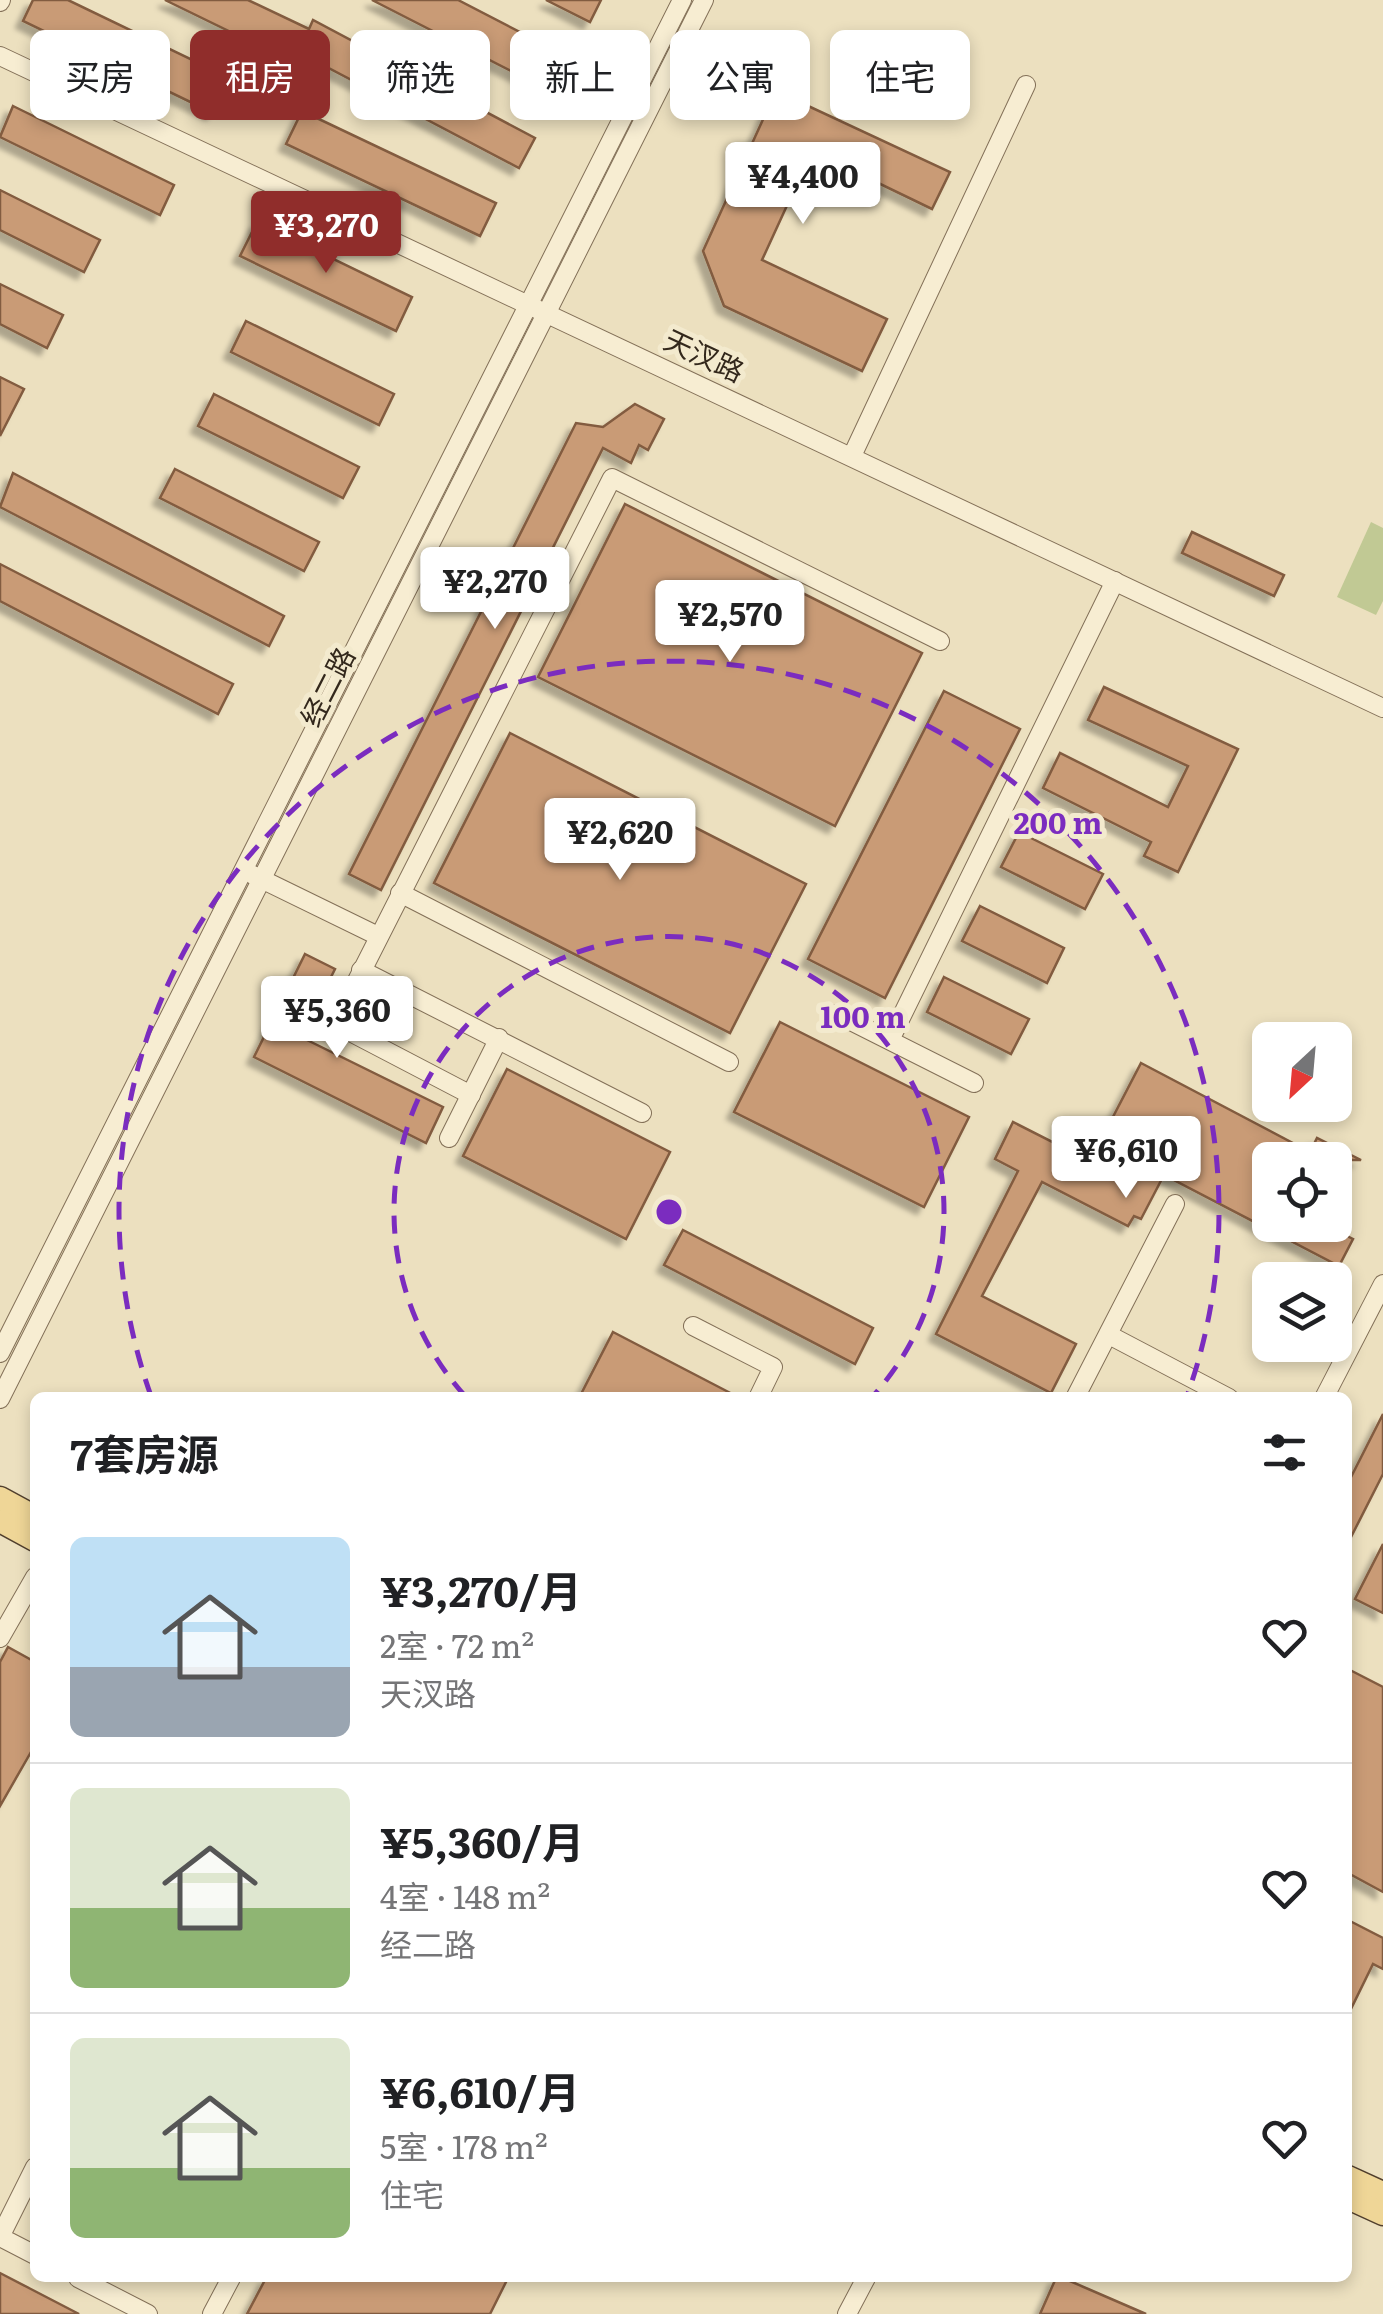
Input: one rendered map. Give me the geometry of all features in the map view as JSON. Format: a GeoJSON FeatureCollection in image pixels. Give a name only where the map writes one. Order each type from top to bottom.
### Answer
{"type":"FeatureCollection","features":[{"type":"Feature","properties":{"kind":"main road"},"geometry":{"type":"LineString","coordinates":[[0,1498],[30,1514]]}},
{"type":"Feature","properties":{"kind":"main road"},"geometry":{"type":"LineString","coordinates":[[0,1521],[30,1537]]}},
{"type":"Feature","properties":{"kind":"main road"},"geometry":{"type":"LineString","coordinates":[[1352,2179],[1383,2192]]}},
{"type":"Feature","properties":{"kind":"main road"},"geometry":{"type":"LineString","coordinates":[[1352,2200],[1383,2214]]}},
{"type":"Feature","properties":{"kind":"street","name":"经二路"},"geometry":{"type":"LineString","coordinates":[[0,1354],[682,0]]}},
{"type":"Feature","properties":{"kind":"street","name":"经二路"},"geometry":{"type":"LineString","coordinates":[[0,1399],[704,0]]}},
{"type":"Feature","properties":{"kind":"street","name":"天汊路"},"geometry":{"type":"LineString","coordinates":[[0,56],[1383,708]]}},
{"type":"Feature","properties":{"kind":"street"},"geometry":{"type":"LineString","coordinates":[[852,456],[1026,85]]}},
{"type":"Feature","properties":{"kind":"street"},"geometry":{"type":"LineString","coordinates":[[471,1095],[336,1024],[612,478],[940,641]]}},
{"type":"Feature","properties":{"kind":"street"},"geometry":{"type":"LineString","coordinates":[[890,1040],[1115,581]]}},
{"type":"Feature","properties":{"kind":"street"},"geometry":{"type":"LineString","coordinates":[[244,870],[378,936]]}},
{"type":"Feature","properties":{"kind":"street"},"geometry":{"type":"LineString","coordinates":[[400,893],[730,1062]]}},
{"type":"Feature","properties":{"kind":"street"},"geometry":{"type":"LineString","coordinates":[[361,970],[642,1112]]}},
{"type":"Feature","properties":{"kind":"street"},"geometry":{"type":"LineString","coordinates":[[838,1014],[974,1083]]}},
{"type":"Feature","properties":{"kind":"street"},"geometry":{"type":"LineString","coordinates":[[449,1138],[499,1038]]}},
{"type":"Feature","properties":{"kind":"street"},"geometry":{"type":"LineString","coordinates":[[1078,1392],[1175,1204]]}},
{"type":"Feature","properties":{"kind":"street"},"geometry":{"type":"LineString","coordinates":[[1327,1392],[1383,1284]]}},
{"type":"Feature","properties":{"kind":"street"},"geometry":{"type":"LineString","coordinates":[[693,1326],[773,1367],[761,1392]]}},
{"type":"Feature","properties":{"kind":"street"},"geometry":{"type":"LineString","coordinates":[[1109,1335],[1218,1392]]}},
{"type":"Feature","properties":{"kind":"street"},"geometry":{"type":"LineString","coordinates":[[0,1638],[30,1586]]}},
{"type":"Feature","properties":{"kind":"street"},"geometry":{"type":"LineString","coordinates":[[30,2177],[0,2237],[30,2252]]}},
{"type":"Feature","properties":{"kind":"street"},"geometry":{"type":"LineString","coordinates":[[86,2282],[148,2314]]}},
{"type":"Feature","properties":{"kind":"street"},"geometry":{"type":"LineString","coordinates":[[212,2314],[229,2282]]}},
{"type":"Feature","properties":{"kind":"street"},"geometry":{"type":"LineString","coordinates":[[847,2314],[864,2282]]}},
{"type":"Feature","properties":{"kind":"green space"},"geometry":{"type":"Polygon","coordinates":[[[1371,522],[1383,528],[1383,601],[1376,615],[1337,597],[1371,522]]]}},
{"type":"Feature","properties":{"kind":"building"},"geometry":{"type":"Polygon","coordinates":[[[33,0],[68,0],[130,30],[42,30],[23,21],[33,0]]]}},
{"type":"Feature","properties":{"kind":"building"},"geometry":{"type":"Polygon","coordinates":[[[165,0],[248,0],[309,29],[313,20],[350,40],[350,79],[330,69],[330,30],[227,30],[165,0]]]}},
{"type":"Feature","properties":{"kind":"building"},"geometry":{"type":"Polygon","coordinates":[[[372,0],[458,0],[516,30],[510,30],[510,70],[490,60],[490,30],[431,30],[372,0]]]}},
{"type":"Feature","properties":{"kind":"building"},"geometry":{"type":"Polygon","coordinates":[[[546,0],[601,0],[590,22],[546,0]]]}},
{"type":"Feature","properties":{"kind":"building"},"geometry":{"type":"Polygon","coordinates":[[[170,49],[190,59],[190,102],[170,92],[170,49]]]}},
{"type":"Feature","properties":{"kind":"building"},"geometry":{"type":"Polygon","coordinates":[[[13,106],[30,114],[30,120],[42,120],[174,185],[160,215],[0,137],[13,106]]]}},
{"type":"Feature","properties":{"kind":"building"},"geometry":{"type":"Polygon","coordinates":[[[810,107],[830,116],[830,120],[838,120],[950,172],[932,209],[812,151],[762,260],[887,319],[862,371],[724,306],[703,251],[763,120],[810,120],[810,107]]]}},
{"type":"Feature","properties":{"kind":"building"},"geometry":{"type":"Polygon","coordinates":[[[490,114],[535,138],[519,168],[428,120],[490,120],[490,114]]]}},
{"type":"Feature","properties":{"kind":"building"},"geometry":{"type":"Polygon","coordinates":[[[298,120],[321,120],[496,203],[480,236],[286,144],[298,120]]]}},
{"type":"Feature","properties":{"kind":"building"},"geometry":{"type":"Polygon","coordinates":[[[0,190],[100,240],[84,272],[0,230],[0,190]]]}},
{"type":"Feature","properties":{"kind":"building"},"geometry":{"type":"Polygon","coordinates":[[[257,222],[412,297],[396,331],[240,256],[257,222]]]}},
{"type":"Feature","properties":{"kind":"building"},"geometry":{"type":"Polygon","coordinates":[[[0,284],[63,315],[47,348],[0,324],[0,284]]]}},
{"type":"Feature","properties":{"kind":"building"},"geometry":{"type":"Polygon","coordinates":[[[246,321],[394,394],[379,425],[231,352],[246,321]]]}},
{"type":"Feature","properties":{"kind":"building"},"geometry":{"type":"Polygon","coordinates":[[[0,377],[24,389],[0,436],[0,377]]]}},
{"type":"Feature","properties":{"kind":"building"},"geometry":{"type":"Polygon","coordinates":[[[214,394],[359,467],[343,498],[198,426],[214,394]]]}},
{"type":"Feature","properties":{"kind":"building"},"geometry":{"type":"Polygon","coordinates":[[[635,404],[664,419],[648,450],[639,445],[631,463],[603,448],[381,890],[349,874],[576,423],[603,427],[635,404]]]}},
{"type":"Feature","properties":{"kind":"building"},"geometry":{"type":"Polygon","coordinates":[[[175,469],[319,542],[304,571],[160,498],[175,469]]]}},
{"type":"Feature","properties":{"kind":"building"},"geometry":{"type":"Polygon","coordinates":[[[13,473],[284,616],[269,646],[0,507],[13,473]]]}},
{"type":"Feature","properties":{"kind":"building"},"geometry":{"type":"Polygon","coordinates":[[[625,504],[922,653],[835,826],[538,677],[625,504]]]}},
{"type":"Feature","properties":{"kind":"building"},"geometry":{"type":"Polygon","coordinates":[[[1192,532],[1284,575],[1274,596],[1182,553],[1192,532]]]}},
{"type":"Feature","properties":{"kind":"building"},"geometry":{"type":"Polygon","coordinates":[[[0,564],[233,684],[218,714],[0,601],[0,564]]]}},
{"type":"Feature","properties":{"kind":"building"},"geometry":{"type":"Polygon","coordinates":[[[1104,687],[1238,749],[1178,872],[1144,856],[1151,842],[1043,788],[1060,753],[1168,807],[1188,766],[1088,720],[1104,687]]]}},
{"type":"Feature","properties":{"kind":"building"},"geometry":{"type":"Polygon","coordinates":[[[944,691],[1020,729],[885,998],[808,959],[944,691]]]}},
{"type":"Feature","properties":{"kind":"building"},"geometry":{"type":"Polygon","coordinates":[[[510,733],[806,884],[730,1033],[434,883],[510,733]]]}},
{"type":"Feature","properties":{"kind":"building"},"geometry":{"type":"Polygon","coordinates":[[[1019,832],[1103,874],[1085,909],[1001,867],[1019,832]]]}},
{"type":"Feature","properties":{"kind":"building"},"geometry":{"type":"Polygon","coordinates":[[[980,906],[1064,948],[1047,983],[962,941],[980,906]]]}},
{"type":"Feature","properties":{"kind":"building"},"geometry":{"type":"Polygon","coordinates":[[[305,954],[335,969],[301,1037],[443,1107],[426,1143],[254,1057],[305,954]]]}},
{"type":"Feature","properties":{"kind":"building"},"geometry":{"type":"Polygon","coordinates":[[[944,977],[1029,1019],[1011,1054],[927,1012],[944,977]]]}},
{"type":"Feature","properties":{"kind":"building"},"geometry":{"type":"Polygon","coordinates":[[[780,1022],[969,1117],[924,1207],[734,1112],[780,1022]]]}},
{"type":"Feature","properties":{"kind":"building"},"geometry":{"type":"Polygon","coordinates":[[[1141,1063],[1291,1142],[1252,1142],[1252,1221],[1164,1175],[1141,1219],[1134,1216],[1128,1226],[1042,1182],[982,1296],[1076,1344],[1049,1392],[936,1334],[1018,1171],[995,1159],[1013,1122],[1090,1161],[1141,1063]]]}},
{"type":"Feature","properties":{"kind":"building"},"geometry":{"type":"Polygon","coordinates":[[[507,1069],[670,1152],[626,1239],[463,1156],[507,1069]]]}},
{"type":"Feature","properties":{"kind":"building"},"geometry":{"type":"Polygon","coordinates":[[[683,1230],[873,1328],[855,1364],[664,1265],[683,1230]]]}},
{"type":"Feature","properties":{"kind":"building"},"geometry":{"type":"Polygon","coordinates":[[[1293,1242],[1351,1242],[1341,1262],[1331,1262],[1293,1242]]]}},
{"type":"Feature","properties":{"kind":"building"},"geometry":{"type":"Polygon","coordinates":[[[613,1332],[728,1392],[582,1392],[613,1332]]]}},
{"type":"Feature","properties":{"kind":"building"},"geometry":{"type":"Polygon","coordinates":[[[1383,1414],[1383,1474],[1352,1535],[1352,1475],[1383,1414]]]}},
{"type":"Feature","properties":{"kind":"building"},"geometry":{"type":"Polygon","coordinates":[[[1383,1544],[1383,1613],[1355,1599],[1383,1544]]]}},
{"type":"Feature","properties":{"kind":"building"},"geometry":{"type":"Polygon","coordinates":[[[8,1647],[30,1659],[30,1754],[0,1806],[0,1662],[8,1647]]]}},
{"type":"Feature","properties":{"kind":"building"},"geometry":{"type":"Polygon","coordinates":[[[1352,1671],[1383,1687],[1383,1892],[1352,1875],[1352,1671]]]}},
{"type":"Feature","properties":{"kind":"building"},"geometry":{"type":"Polygon","coordinates":[[[1352,1922],[1383,1938],[1383,1969],[1373,1964],[1352,2007],[1352,1922]]]}},
{"type":"Feature","properties":{"kind":"building"},"geometry":{"type":"Polygon","coordinates":[[[0,2273],[79,2314],[0,2314],[0,2273]]]}},
{"type":"Feature","properties":{"kind":"building"},"geometry":{"type":"Polygon","coordinates":[[[264,2282],[506,2282],[490,2314],[247,2314],[264,2282]]]}},
{"type":"Feature","properties":{"kind":"building"},"geometry":{"type":"Polygon","coordinates":[[[1054,2282],[1072,2282],[1146,2314],[1040,2314],[1054,2282]]]}}]}
